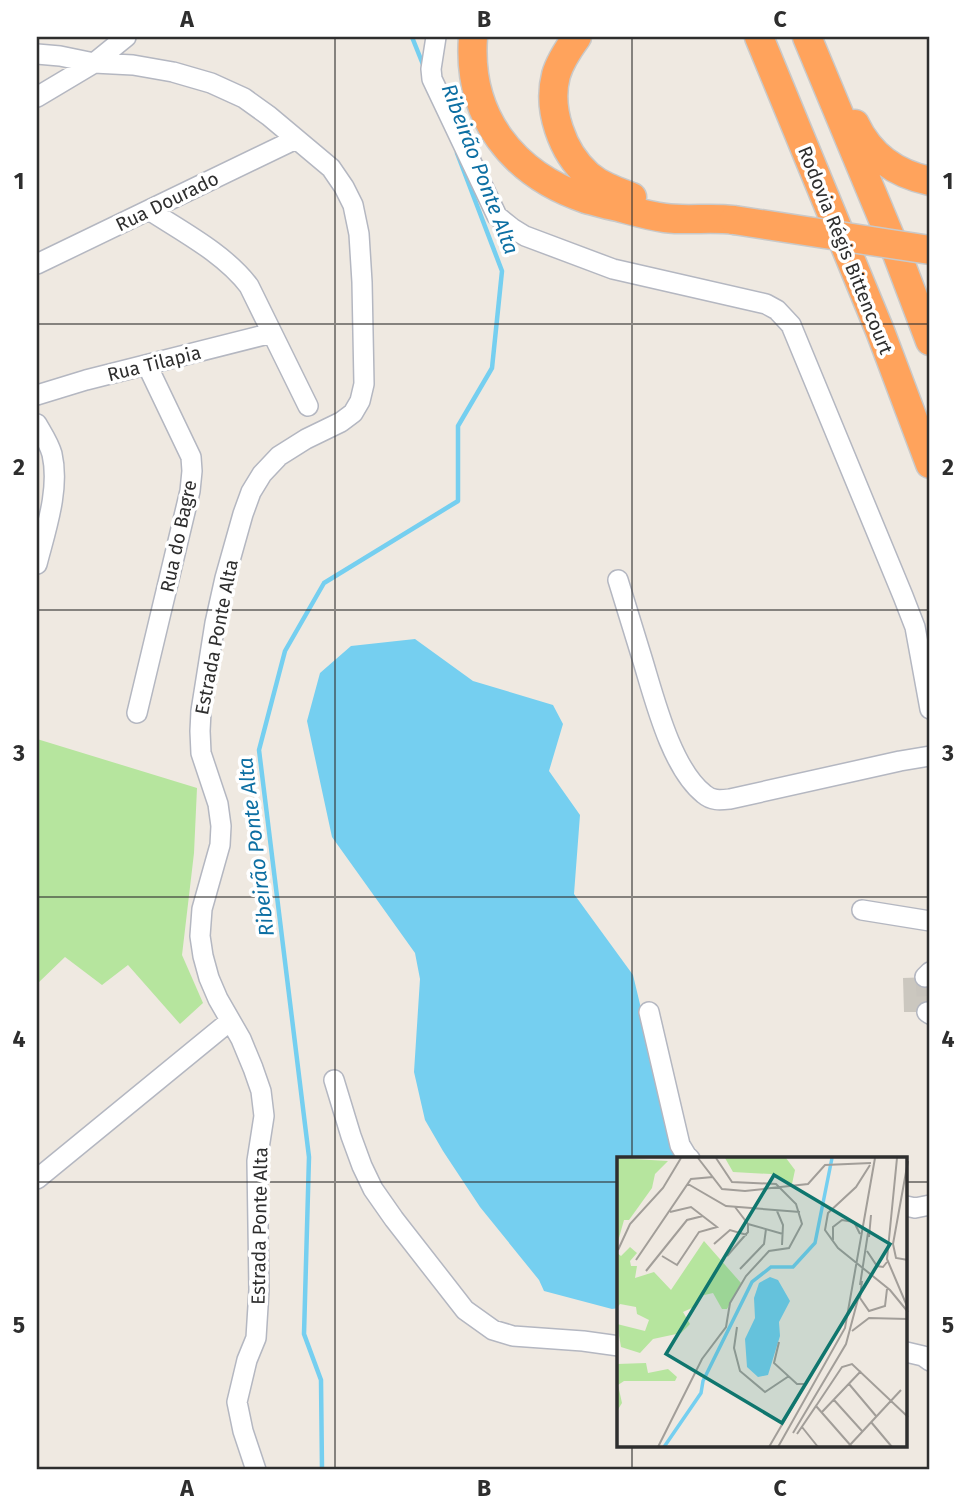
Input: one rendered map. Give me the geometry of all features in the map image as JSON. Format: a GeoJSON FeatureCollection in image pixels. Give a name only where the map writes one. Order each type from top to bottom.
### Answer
{"type":"FeatureCollection","features":[{"type":"Feature","properties":{"kind":"highway"},"geometry":{"type":"LineString","coordinates":[[473,37],[475,84],[485,115],[502,142],[533,170],[587,199],[631,211],[664,218],[725,218]]}},
{"type":"Feature","properties":{"kind":"highway"},"geometry":{"type":"LineString","coordinates":[[577,37],[562,60],[556,75],[554,93],[558,125],[572,157],[590,177],[613,190],[636,198],[725,218],[930,250]]}},
{"type":"Feature","properties":{"kind":"highway"},"geometry":{"type":"LineString","coordinates":[[737,37],[772,108],[795,173],[831,250],[862,289]]}},
{"type":"Feature","properties":{"kind":"highway","name":"Rodovia Régis Bittencourt"},"geometry":{"type":"LineString","coordinates":[[760,37],[880,331],[930,464]]}},
{"type":"Feature","properties":{"kind":"highway"},"geometry":{"type":"LineString","coordinates":[[807,37],[894,246],[930,341]]}},
{"type":"Feature","properties":{"kind":"highway"},"geometry":{"type":"LineString","coordinates":[[818,37],[869,148],[897,170],[930,181]]}},
{"type":"Feature","properties":{"kind":"highway"},"geometry":{"type":"LineString","coordinates":[[894,246],[930,316]]}},
{"type":"Feature","properties":{"kind":"street"},"geometry":{"type":"LineString","coordinates":[[37,97],[94,63],[126,37]]}},
{"type":"Feature","properties":{"kind":"street"},"geometry":{"type":"LineString","coordinates":[[436,37],[432,79],[497,216],[512,229],[613,269],[766,304],[777,310],[790,325],[904,596],[915,627],[930,709]]}},
{"type":"Feature","properties":{"kind":"street"},"geometry":{"type":"LineString","coordinates":[[37,54],[94,63],[133,65],[173,72],[211,83],[244,98],[296,139]]}},
{"type":"Feature","properties":{"kind":"street","name":"Rua Dourado"},"geometry":{"type":"LineString","coordinates":[[37,264],[296,139]]}},
{"type":"Feature","properties":{"kind":"street","name":"Estrada Ponte Alta"},"geometry":{"type":"LineString","coordinates":[[256,1470],[237,1402],[257,1328],[257,1161],[264,1116],[261,1091],[241,1039],[209,978],[203,956],[200,936],[202,909],[220,845],[221,826],[218,804],[201,753],[200,731],[215,623],[225,578],[251,492],[261,474],[279,456],[353,413],[360,401],[364,384],[360,246],[353,205],[331,169],[296,139]]}},
{"type":"Feature","properties":{"kind":"street"},"geometry":{"type":"LineString","coordinates":[[149,210],[235,269],[249,286],[308,407]]}},
{"type":"Feature","properties":{"kind":"street","name":"Rua Tilapia"},"geometry":{"type":"LineString","coordinates":[[37,396],[86,380],[272,332]]}},
{"type":"Feature","properties":{"kind":"street","name":"Rua do Bagre"},"geometry":{"type":"LineString","coordinates":[[137,713],[190,491],[192,471],[191,457],[147,365]]}},
{"type":"Feature","properties":{"kind":"street"},"geometry":{"type":"LineString","coordinates":[[37,424],[52,453],[45,479],[49,513],[37,564]]}},
{"type":"Feature","properties":{"kind":"street"},"geometry":{"type":"LineString","coordinates":[[618,580],[668,738],[682,768],[705,795],[715,800],[730,799],[930,756]]}},
{"type":"Feature","properties":{"kind":"street"},"geometry":{"type":"LineString","coordinates":[[862,910],[930,921]]}},
{"type":"Feature","properties":{"kind":"street"},"geometry":{"type":"LineString","coordinates":[[649,1012],[680,1145],[688,1157]]}},
{"type":"Feature","properties":{"kind":"street"},"geometry":{"type":"LineString","coordinates":[[37,1179],[230,1021]]}},
{"type":"Feature","properties":{"kind":"street"},"geometry":{"type":"LineString","coordinates":[[334,1080],[351,1136],[373,1189],[465,1310],[493,1330],[513,1336],[617,1346]]}},
{"type":"Feature","properties":{"kind":"street"},"geometry":{"type":"LineString","coordinates":[[908,1206],[930,1205]]}},
{"type":"Feature","properties":{"kind":"street"},"geometry":{"type":"LineString","coordinates":[[908,1352],[923,1356],[930,1362]]}},
{"type":"Feature","properties":{"kind":"green space"},"geometry":{"type":"Polygon","coordinates":[[[37,739],[197,788],[194,853],[182,955],[203,1003],[180,1024],[128,965],[102,985],[65,957],[37,984],[37,739]]]}},
{"type":"Feature","properties":{"kind":"water"},"geometry":{"type":"Polygon","coordinates":[[[415,639],[473,681],[553,705],[563,724],[549,771],[580,815],[574,894],[633,975],[677,1157],[617,1157],[617,1308],[544,1291],[539,1280],[480,1207],[425,1120],[414,1072],[420,979],[415,953],[332,837],[307,721],[320,673],[351,646],[415,639]]]}},
{"type":"Feature","properties":{"kind":"building"},"geometry":{"type":"Polygon","coordinates":[[[930,977],[930,1012],[904,1012],[903,978],[930,977]]]}},
{"type":"Feature","properties":{"kind":"waterway","name":"Ribeirão Ponte Alta"},"geometry":{"type":"LineString","coordinates":[[412,37],[424,67]]}},
{"type":"Feature","properties":{"kind":"waterway","name":"Ribeirão Ponte Alta"},"geometry":{"type":"LineString","coordinates":[[322,1470],[321,1380],[304,1334],[309,1157],[259,750],[285,651],[324,583],[458,501],[458,426],[492,368],[502,271],[457,153]]}},
{"type":"Feature","properties":{"kind":"tunnel"},"geometry":{"type":"LineString","coordinates":[[925,977],[927,1012]]}}]}
